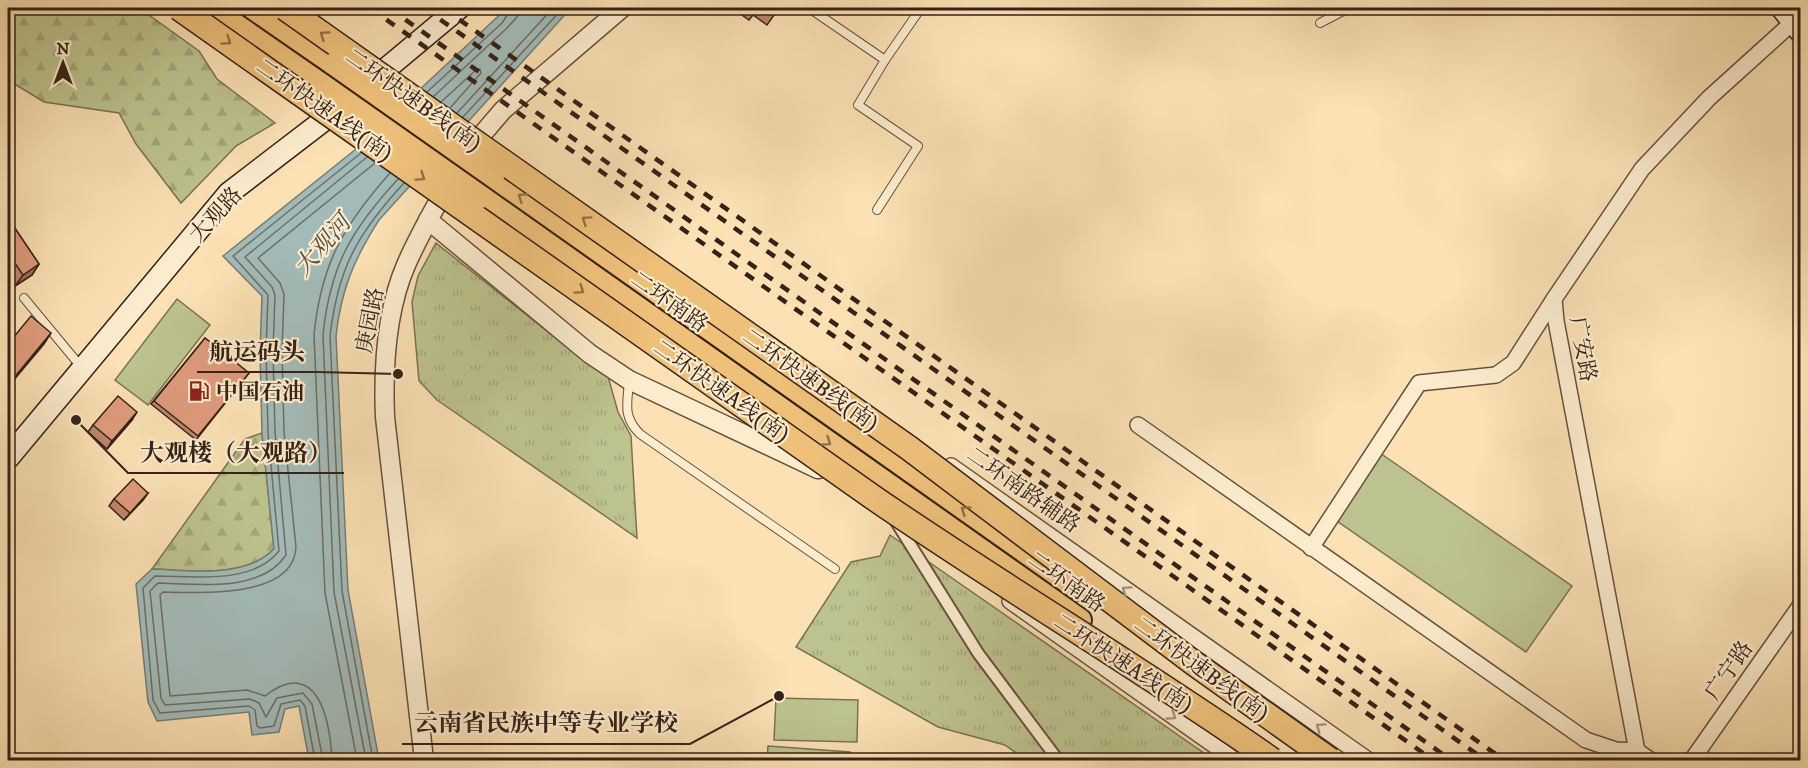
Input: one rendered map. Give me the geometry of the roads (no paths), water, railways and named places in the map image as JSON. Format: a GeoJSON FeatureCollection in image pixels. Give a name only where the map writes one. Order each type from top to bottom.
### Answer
{"type":"FeatureCollection","features":[{"type":"Feature","properties":{"kind":"highway","name":"二环快速A线(南)"},"geometry":{"type":"LineString","coordinates":[[179,8],[890,508],[1175,693],[1272,760]]}},
{"type":"Feature","properties":{"kind":"highway","name":"二环快速B线(南)"},"geometry":{"type":"LineString","coordinates":[[285,8],[924,459],[1195,664],[1330,760]]}},
{"type":"Feature","properties":{"kind":"main road","name":"二环南路"},"geometry":{"type":"LineString","coordinates":[[211,8],[1280,760]]}},
{"type":"Feature","properties":{"kind":"main road","name":"二环南路"},"geometry":{"type":"LineString","coordinates":[[253,8],[1322,760]]}},
{"type":"Feature","properties":{"kind":"main road","name":"大观路"},"geometry":{"type":"LineString","coordinates":[[8,458],[229,193],[332,114],[459,8]]}},
{"type":"Feature","properties":{"kind":"street","name":"庚园路"},"geometry":{"type":"LineString","coordinates":[[424,760],[386,428],[383,371],[387,337],[405,267],[462,158],[503,110],[622,8]]}},
{"type":"Feature","properties":{"kind":"street","name":"广安路"},"geometry":{"type":"LineString","coordinates":[[1637,751],[1558,332],[1554,299],[1642,169],[1709,98],[1792,20]]}},
{"type":"Feature","properties":{"kind":"street"},"geometry":{"type":"LineString","coordinates":[[428,220],[590,354],[629,380],[788,454],[853,489]]}},
{"type":"Feature","properties":{"kind":"street","name":"二环南路辅路"},"geometry":{"type":"LineString","coordinates":[[638,279],[783,358],[880,416],[1368,760]]}},
{"type":"Feature","properties":{"kind":"street"},"geometry":{"type":"LineString","coordinates":[[625,299],[747,405],[853,489],[1235,760]]}},
{"type":"Feature","properties":{"kind":"street"},"geometry":{"type":"LineString","coordinates":[[1311,548],[1419,383],[1496,375],[1513,363],[1554,299]]}},
{"type":"Feature","properties":{"kind":"street"},"geometry":{"type":"LineString","coordinates":[[1138,425],[1586,740],[1616,750],[1637,751],[1650,760]]}},
{"type":"Feature","properties":{"kind":"street"},"geometry":{"type":"LineString","coordinates":[[895,520],[978,653],[1058,760]]}},
{"type":"Feature","properties":{"kind":"street","name":"广宁路"},"geometry":{"type":"LineString","coordinates":[[1692,760],[1800,606]]}},
{"type":"Feature","properties":{"kind":"lane"},"geometry":{"type":"LineString","coordinates":[[808,8],[885,60]]}},
{"type":"Feature","properties":{"kind":"lane"},"geometry":{"type":"LineString","coordinates":[[877,210],[918,146],[858,105],[885,60],[921,8]]}},
{"type":"Feature","properties":{"kind":"lane"},"geometry":{"type":"LineString","coordinates":[[1320,23],[1349,8]]}},
{"type":"Feature","properties":{"kind":"lane"},"geometry":{"type":"LineString","coordinates":[[24,298],[83,369]]}},
{"type":"Feature","properties":{"kind":"lane"},"geometry":{"type":"LineString","coordinates":[[629,380],[627,411],[630,424],[640,434],[835,570]]}},
{"type":"Feature","properties":{"kind":"water","name":"大观河"},"geometry":{"type":"Polygon","coordinates":[[[507,8],[571,8],[379,220],[362,248],[350,275],[338,319],[336,336],[348,590],[379,760],[309,760],[299,706],[285,709],[279,732],[252,735],[249,712],[157,721],[148,702],[136,584],[152,569],[216,571],[233,569],[262,559],[274,549],[262,433],[260,351],[262,296],[223,256],[356,149],[507,8]]]}},
{"type":"Feature","properties":{"kind":"railway"},"geometry":{"type":"LineString","coordinates":[[370,8],[1433,760]]}},
{"type":"Feature","properties":{"kind":"railway"},"geometry":{"type":"LineString","coordinates":[[389,8],[1451,760]]}},
{"type":"Feature","properties":{"kind":"railway"},"geometry":{"type":"LineString","coordinates":[[424,8],[1485,760]]}},
{"type":"Feature","properties":{"kind":"railway"},"geometry":{"type":"LineString","coordinates":[[443,8],[1504,760]]}},
{"type":"Feature","properties":{"kind":"place","name":"航运码头"},"geometry":{"type":"Point","coordinates":[398,374]}},
{"type":"Feature","properties":{"kind":"place","name":"中国石油"},"geometry":{"type":"Point","coordinates":[199,391]}},
{"type":"Feature","properties":{"kind":"place","name":"大观楼（大观路）"},"geometry":{"type":"Point","coordinates":[76,420]}},
{"type":"Feature","properties":{"kind":"place","name":"云南省民族中等专业学校"},"geometry":{"type":"Point","coordinates":[779,696]}}]}
